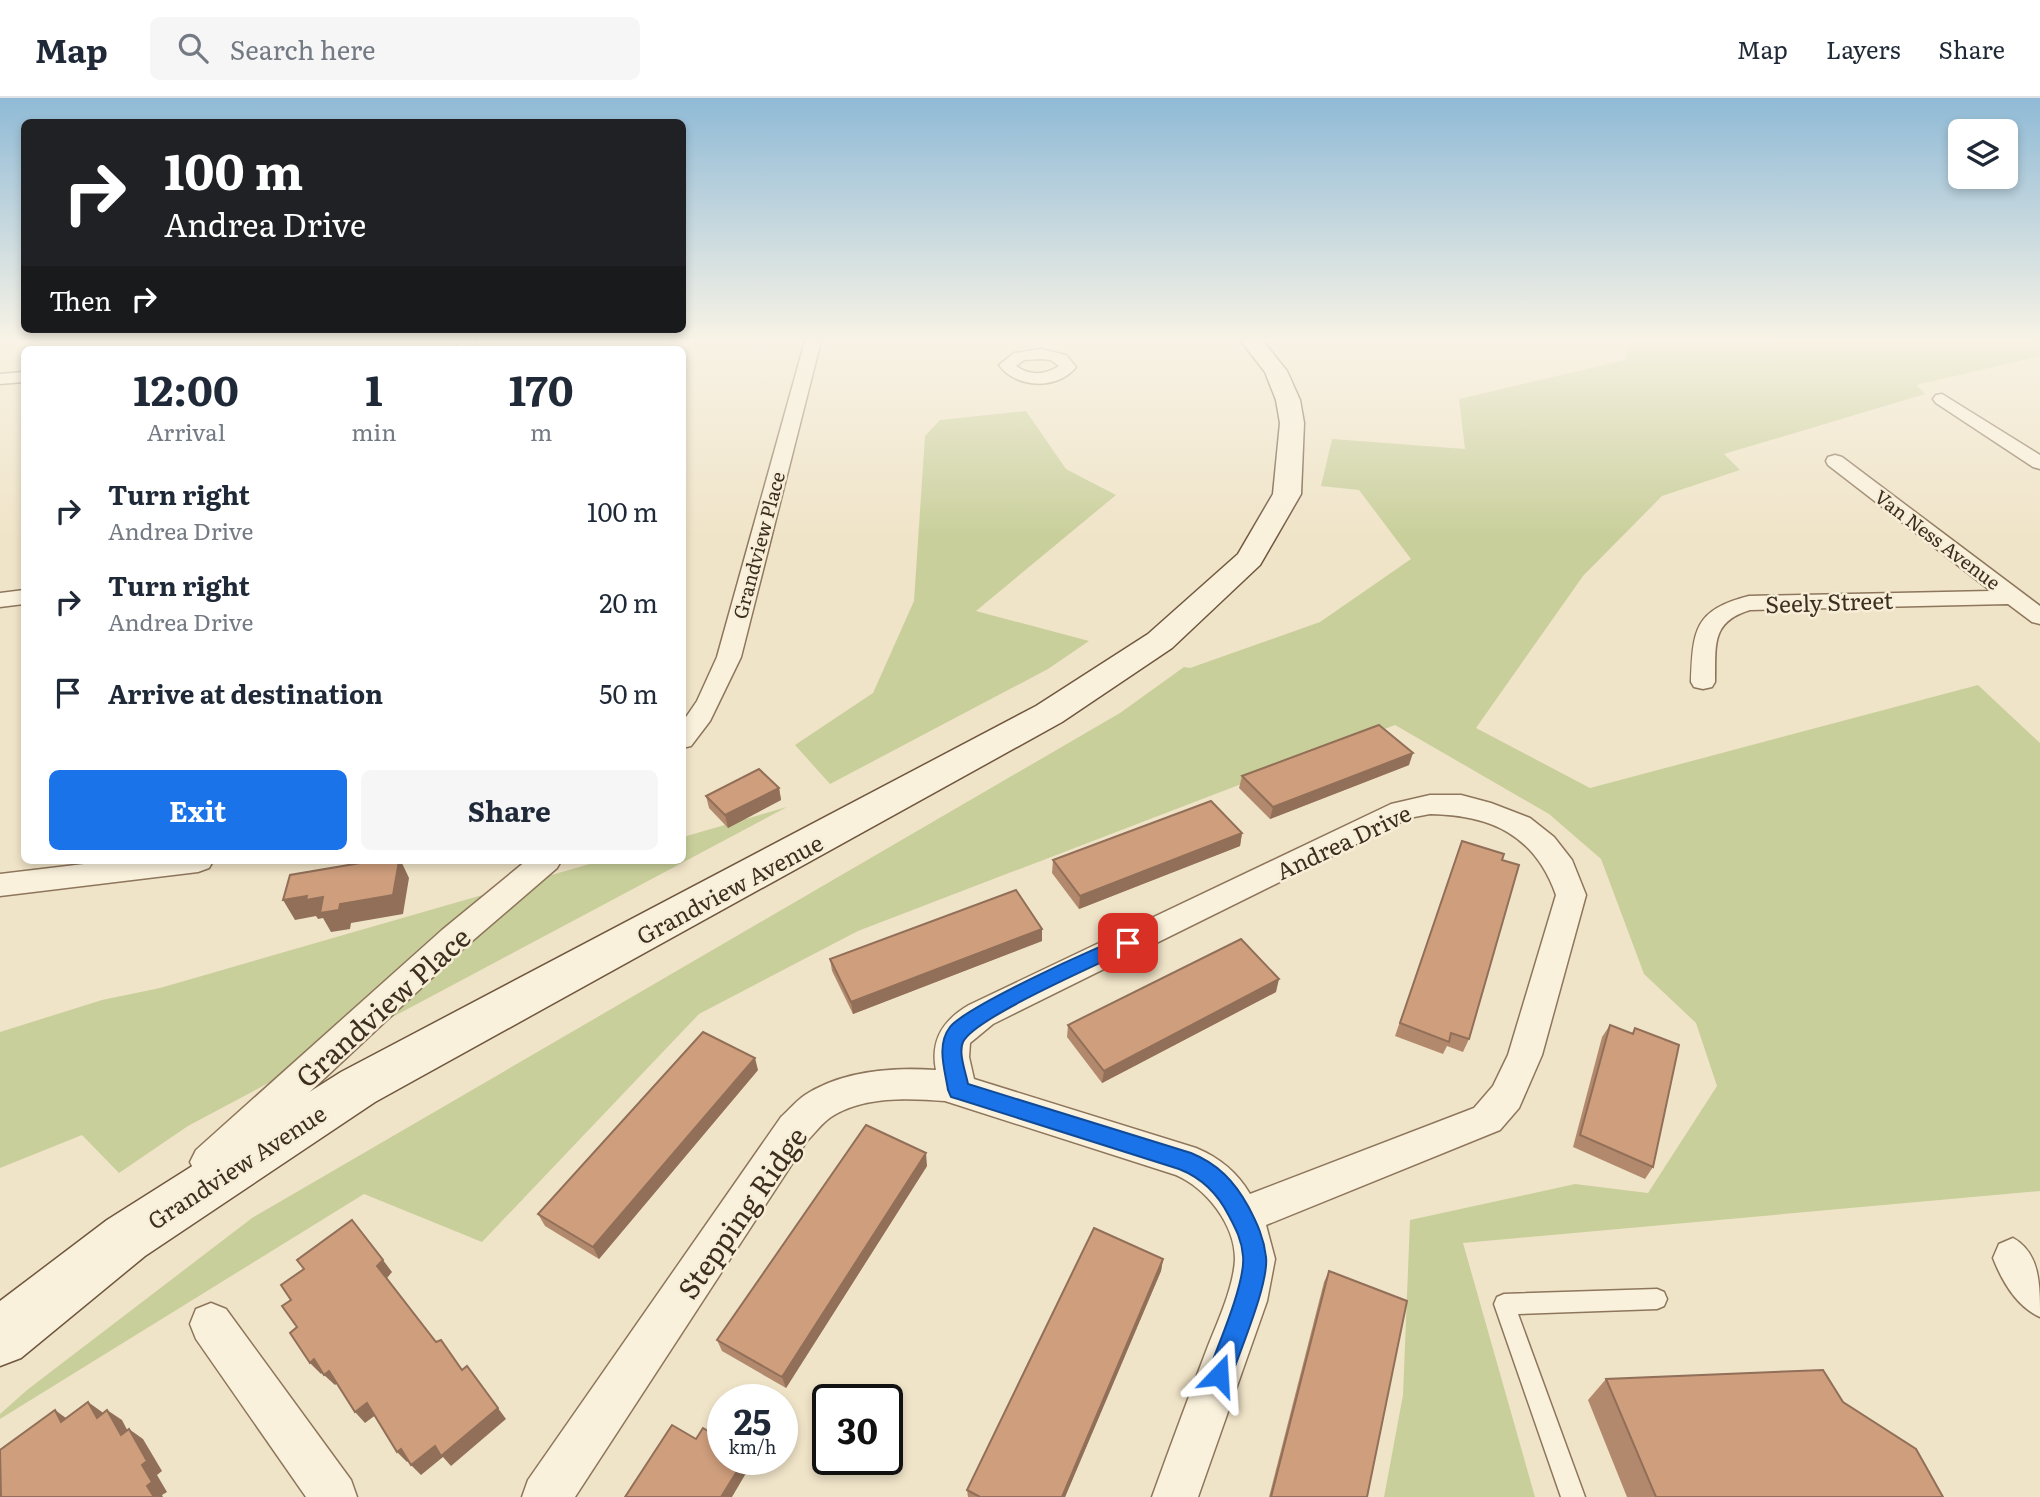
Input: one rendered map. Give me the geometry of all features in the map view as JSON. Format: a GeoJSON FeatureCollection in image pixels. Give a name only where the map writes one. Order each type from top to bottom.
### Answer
{"type":"FeatureCollection","features":[{"type":"Feature","properties":{"kind":"main road","name":"Grandview Avenue"},"geometry":{"type":"LineString","coordinates":[[0,1337],[126,1238],[358,1087],[1049,714],[1160,641],[1251,559],[1287,494],[1292,423],[1290,406]]}},
{"type":"Feature","properties":{"kind":"street","name":"Grandview Place"},"geometry":{"type":"LineString","coordinates":[[686,736],[712,697],[729,657],[796,406]]}},
{"type":"Feature","properties":{"kind":"street"},"geometry":{"type":"LineString","coordinates":[[1953,406],[2040,463]]}},
{"type":"Feature","properties":{"kind":"street"},"geometry":{"type":"LineString","coordinates":[[2005,441],[2040,439]]}},
{"type":"Feature","properties":{"kind":"street","name":"Van Ness Avenue"},"geometry":{"type":"LineString","coordinates":[[1835,461],[2040,617]]}},
{"type":"Feature","properties":{"kind":"street"},"geometry":{"type":"LineString","coordinates":[[0,600],[21,597]]}},
{"type":"Feature","properties":{"kind":"street","name":"Seely Street"},"geometry":{"type":"LineString","coordinates":[[1703,681],[1706,629],[1720,614],[1732,607],[1749,603],[2014,597]]}},
{"type":"Feature","properties":{"kind":"street","name":"Andrea Drive"},"geometry":{"type":"LineString","coordinates":[[958,1090],[951,1046],[957,1033],[972,1020],[1004,1002],[1376,824],[1388,815],[1411,806],[1439,803],[1460,805],[1500,817],[1536,837],[1562,865],[1572,895],[1525,1055],[1506,1097],[1487,1119],[1241,1216]]}},
{"type":"Feature","properties":{"kind":"street"},"geometry":{"type":"LineString","coordinates":[[0,886],[174,864]]}},
{"type":"Feature","properties":{"kind":"street","name":"Grandview Place"},"geometry":{"type":"LineString","coordinates":[[126,1238],[453,939],[542,864]]}},
{"type":"Feature","properties":{"kind":"street","name":"Stepping Ridge"},"geometry":{"type":"LineString","coordinates":[[545,1497],[794,1129],[817,1107],[870,1088],[909,1082],[958,1090],[1183,1160],[1204,1169],[1229,1194],[1250,1233],[1255,1259],[1246,1301],[1175,1497]]}},
{"type":"Feature","properties":{"kind":"street"},"geometry":{"type":"LineString","coordinates":[[2013,1258],[2040,1296]]}},
{"type":"Feature","properties":{"kind":"street"},"geometry":{"type":"LineString","coordinates":[[211,1324],[334,1497]]}},
{"type":"Feature","properties":{"kind":"lane"},"geometry":{"type":"LineString","coordinates":[[1573,1497],[1504,1304],[1657,1299]]}},
{"type":"Feature","properties":{"kind":"green space"},"geometry":{"type":"Polygon","coordinates":[[[1460,406],[1884,406],[1724,454],[1740,470],[1662,496],[1583,576],[1476,728],[1590,788],[1978,685],[2040,743],[2040,1191],[1463,1243],[1535,1497],[1384,1497],[1403,1395],[1410,1220],[1575,1184],[1648,1193],[1717,1086],[1696,1023],[1644,974],[1601,859],[1549,814],[1395,725],[858,931],[699,1014],[482,1242],[364,1194],[0,1419],[0,1414],[27,1390],[252,1218],[1120,713],[1184,667],[1190,668],[1320,622],[1411,559],[1359,490],[1321,486],[1332,439],[1465,449],[1460,406]]]}},
{"type":"Feature","properties":{"kind":"green space"},"geometry":{"type":"Polygon","coordinates":[[[1026,411],[1066,469],[1116,495],[976,611],[1089,641],[1048,669],[830,784],[795,745],[873,693],[914,601],[925,436],[940,420],[1026,411]]]}},
{"type":"Feature","properties":{"kind":"green space"},"geometry":{"type":"Polygon","coordinates":[[[787,807],[686,861],[686,836],[787,807]]]}},
{"type":"Feature","properties":{"kind":"green space"},"geometry":{"type":"Polygon","coordinates":[[[590,864],[680,864],[188,1126],[119,1173],[82,1135],[0,1168],[0,1032],[102,1000],[160,988],[590,864]]]}},
{"type":"Feature","properties":{"kind":"building"},"geometry":{"type":"Polygon","coordinates":[[[1379,725],[1413,753],[1273,807],[1242,776],[1379,725]]]}},
{"type":"Feature","properties":{"kind":"building"},"geometry":{"type":"Polygon","coordinates":[[[759,769],[779,788],[725,815],[706,796],[759,769]]]}},
{"type":"Feature","properties":{"kind":"building"},"geometry":{"type":"Polygon","coordinates":[[[1211,801],[1242,833],[1080,896],[1053,860],[1211,801]]]}},
{"type":"Feature","properties":{"kind":"building"},"geometry":{"type":"Polygon","coordinates":[[[1462,841],[1504,854],[1502,860],[1519,865],[1469,1039],[1451,1033],[1449,1042],[1400,1023],[1462,841]]]}},
{"type":"Feature","properties":{"kind":"building"},"geometry":{"type":"Polygon","coordinates":[[[354,864],[398,864],[393,895],[340,904],[339,910],[320,913],[323,897],[306,900],[307,896],[283,900],[290,875],[354,864]]]}},
{"type":"Feature","properties":{"kind":"building"},"geometry":{"type":"Polygon","coordinates":[[[1016,890],[1042,929],[851,1002],[830,959],[1016,890]]]}},
{"type":"Feature","properties":{"kind":"building"},"geometry":{"type":"Polygon","coordinates":[[[1241,939],[1279,979],[1104,1071],[1068,1025],[1241,939]]]}},
{"type":"Feature","properties":{"kind":"building"},"geometry":{"type":"Polygon","coordinates":[[[1610,1025],[1633,1034],[1635,1028],[1679,1045],[1653,1167],[1580,1135],[1610,1025]]]}},
{"type":"Feature","properties":{"kind":"building"},"geometry":{"type":"Polygon","coordinates":[[[703,1032],[755,1058],[593,1247],[538,1214],[703,1032]]]}},
{"type":"Feature","properties":{"kind":"building"},"geometry":{"type":"Polygon","coordinates":[[[866,1125],[926,1153],[782,1377],[717,1340],[866,1125]]]}},
{"type":"Feature","properties":{"kind":"building"},"geometry":{"type":"Polygon","coordinates":[[[352,1220],[383,1260],[377,1266],[436,1342],[441,1340],[462,1370],[467,1366],[498,1408],[441,1456],[435,1446],[411,1465],[401,1449],[397,1452],[367,1403],[355,1412],[329,1371],[324,1375],[314,1359],[310,1363],[290,1333],[297,1327],[282,1306],[291,1300],[281,1285],[304,1269],[297,1260],[352,1220]]]}},
{"type":"Feature","properties":{"kind":"building"},"geometry":{"type":"Polygon","coordinates":[[[1094,1228],[1163,1259],[1062,1497],[980,1497],[967,1490],[1094,1228]]]}},
{"type":"Feature","properties":{"kind":"building"},"geometry":{"type":"Polygon","coordinates":[[[1329,1271],[1407,1301],[1367,1497],[1271,1497],[1329,1271]]]}},
{"type":"Feature","properties":{"kind":"building"},"geometry":{"type":"Polygon","coordinates":[[[1823,1370],[1843,1402],[1916,1449],[1943,1497],[1656,1497],[1606,1379],[1823,1370]]]}},
{"type":"Feature","properties":{"kind":"building"},"geometry":{"type":"Polygon","coordinates":[[[88,1402],[97,1418],[107,1410],[121,1435],[129,1429],[147,1461],[142,1465],[152,1482],[147,1486],[154,1497],[1,1497],[0,1450],[55,1410],[61,1422],[88,1402]]]}},
{"type":"Feature","properties":{"kind":"building"},"geometry":{"type":"Polygon","coordinates":[[[672,1425],[696,1439],[703,1428],[707,1430],[707,1475],[735,1475],[721,1497],[625,1497],[672,1425]]]}},
{"type":"Feature","properties":{"kind":"route"},"geometry":{"type":"LineString","coordinates":[[1128,943],[972,1020],[957,1033],[951,1046],[958,1090],[1183,1160],[1204,1169],[1229,1194],[1250,1233],[1255,1259],[1246,1301],[1219,1375]]}}]}
